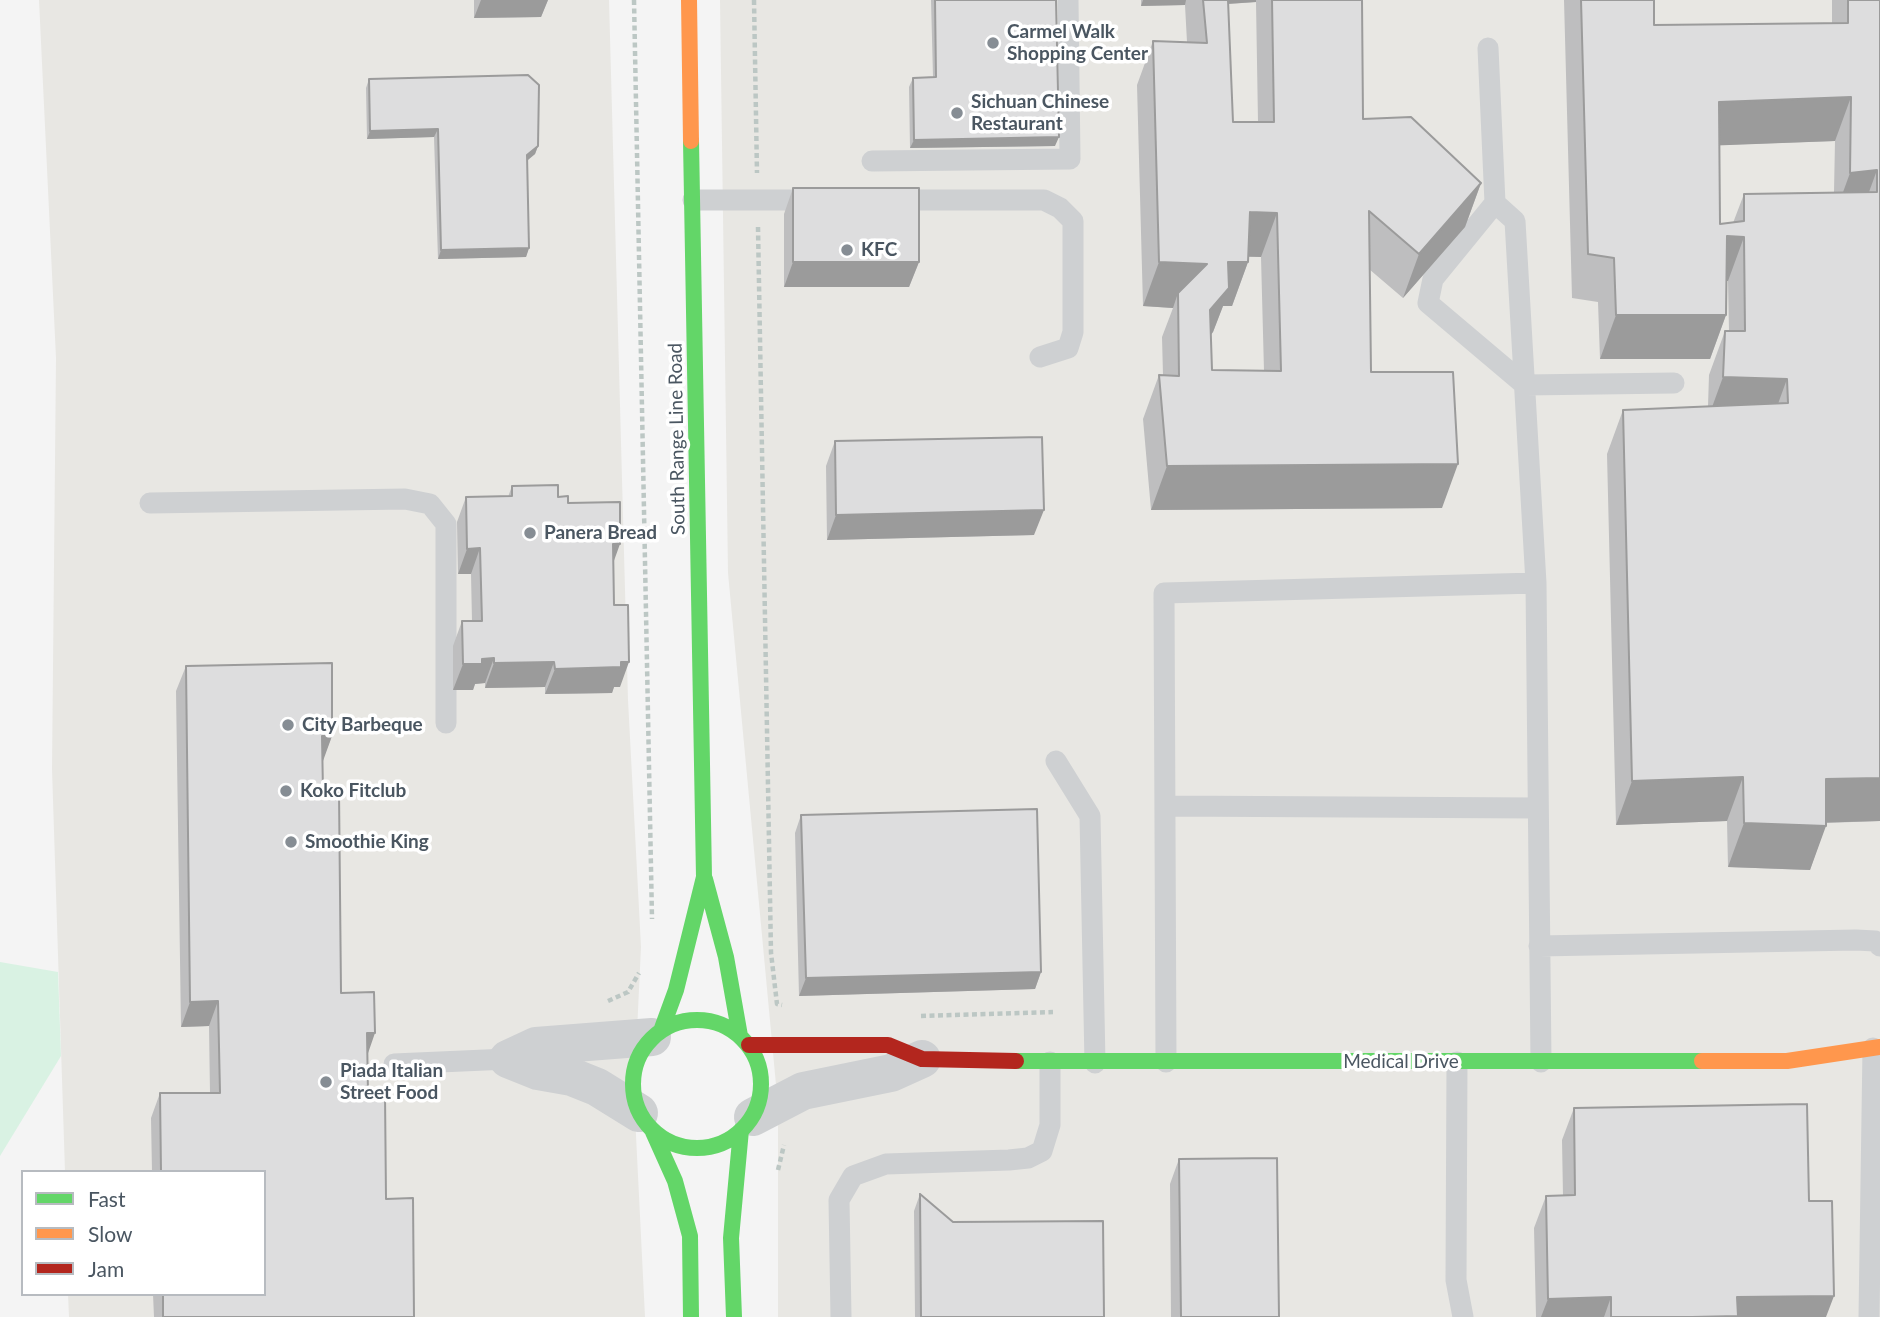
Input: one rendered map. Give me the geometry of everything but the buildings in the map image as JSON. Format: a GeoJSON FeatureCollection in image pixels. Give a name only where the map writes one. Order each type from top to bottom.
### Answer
{"type":"FeatureCollection","features":[{"type":"Feature","properties":{"kind":"main road","name":"South Range Line Road"},"geometry":{"type":"LineString","coordinates":[[689,0],[704,877],[745,1041]]}},
{"type":"Feature","properties":{"kind":"main road","name":"South Range Line Road"},"geometry":{"type":"LineString","coordinates":[[657,1034],[676,990],[704,877]]}},
{"type":"Feature","properties":{"kind":"main road"},"geometry":{"type":"LineString","coordinates":[[691,1317],[691,1236],[675,1181],[633,1093],[633,1071],[641,1051],[657,1034],[694,1019],[715,1022],[745,1041],[758,1062],[762,1080],[760,1100],[747,1124],[731,1238],[734,1317]]}},
{"type":"Feature","properties":{"kind":"main road","name":"Medical Drive"},"geometry":{"type":"LineString","coordinates":[[745,1041],[888,1045],[922,1059],[1095,1063],[1787,1061],[1877,1048]]}},
{"type":"Feature","properties":{"kind":"main road"},"geometry":{"type":"LineString","coordinates":[[646,1123],[669,1142],[688,1148],[707,1148],[725,1142],[747,1124]]}},
{"type":"Feature","properties":{"kind":"street"},"geometry":{"type":"LineString","coordinates":[[508,1059],[536,1046],[657,1034]]}},
{"type":"Feature","properties":{"kind":"street"},"geometry":{"type":"LineString","coordinates":[[508,1059],[538,1071],[572,1077],[597,1087],[646,1123]]}},
{"type":"Feature","properties":{"kind":"street","name":"Medical Drive"},"geometry":{"type":"LineString","coordinates":[[747,1124],[803,1091],[891,1073],[922,1059]]}},
{"type":"Feature","properties":{"kind":"lane"},"geometry":{"type":"LineString","coordinates":[[872,161],[1070,159],[1068,0]]}},
{"type":"Feature","properties":{"kind":"lane"},"geometry":{"type":"LineString","coordinates":[[1488,48],[1494,203],[1433,279],[1428,303],[1525,385],[1674,383]]}},
{"type":"Feature","properties":{"kind":"lane"},"geometry":{"type":"LineString","coordinates":[[693,200],[839,200]]}},
{"type":"Feature","properties":{"kind":"lane"},"geometry":{"type":"LineString","coordinates":[[867,200],[1044,200],[1059,208],[1073,221],[1073,332],[1068,348],[1040,357]]}},
{"type":"Feature","properties":{"kind":"lane"},"geometry":{"type":"LineString","coordinates":[[1494,203],[1515,221],[1525,385],[1536,583],[1542,1062]]}},
{"type":"Feature","properties":{"kind":"lane"},"geometry":{"type":"LineString","coordinates":[[150,503],[405,499],[430,504],[446,524],[446,723]]}},
{"type":"Feature","properties":{"kind":"lane"},"geometry":{"type":"LineString","coordinates":[[1166,1062],[1164,593],[1536,583]]}},
{"type":"Feature","properties":{"kind":"lane"},"geometry":{"type":"LineString","coordinates":[[1056,761],[1090,816],[1095,1063]]}},
{"type":"Feature","properties":{"kind":"lane"},"geometry":{"type":"LineString","coordinates":[[1165,806],[1537,808]]}},
{"type":"Feature","properties":{"kind":"lane"},"geometry":{"type":"LineString","coordinates":[[1539,946],[1856,940],[1875,941],[1880,946]]}},
{"type":"Feature","properties":{"kind":"lane"},"geometry":{"type":"LineString","coordinates":[[1869,1317],[1877,1048]]}},
{"type":"Feature","properties":{"kind":"lane"},"geometry":{"type":"LineString","coordinates":[[394,1064],[508,1059]]}},
{"type":"Feature","properties":{"kind":"lane"},"geometry":{"type":"LineString","coordinates":[[841,1317],[838,1208],[848,1182],[866,1169],[886,1164],[1009,1160],[1028,1158],[1042,1151],[1050,1125],[1050,1062]]}},
{"type":"Feature","properties":{"kind":"lane"},"geometry":{"type":"LineString","coordinates":[[1457,1062],[1457,1280],[1463,1317]]}},
{"type":"Feature","properties":{"kind":"path"},"geometry":{"type":"LineString","coordinates":[[634,0],[652,923]]}},
{"type":"Feature","properties":{"kind":"path"},"geometry":{"type":"LineString","coordinates":[[754,0],[771,953],[777,1004],[788,1008]]}},
{"type":"Feature","properties":{"kind":"path"},"geometry":{"type":"LineString","coordinates":[[596,1006],[628,992],[640,972]]}},
{"type":"Feature","properties":{"kind":"path"},"geometry":{"type":"LineString","coordinates":[[916,1017],[1054,1012]]}},
{"type":"Feature","properties":{"kind":"path"},"geometry":{"type":"LineString","coordinates":[[775,1181],[784,1142]]}},
{"type":"Feature","properties":{"kind":"shaded area"},"geometry":{"type":"Polygon","coordinates":[[[39,0],[609,0],[628,700],[641,947],[634,1095],[645,1317],[69,1317],[68,1296],[266,1296],[266,1170],[65,1170],[52,769],[56,358],[39,0]]]}},
{"type":"Feature","properties":{"kind":"shaded area"},"geometry":{"type":"Polygon","coordinates":[[[720,0],[1880,0],[1880,1317],[778,1317],[778,1106],[728,573],[720,0]]]}},
{"type":"Feature","properties":{"kind":"green space"},"geometry":{"type":"Polygon","coordinates":[[[0,962],[58,972],[61,1056],[0,1156],[0,962]]]}},
{"type":"Feature","properties":{"kind":"traffic: fast"},"geometry":{"type":"LineString","coordinates":[[661,1031],[676,990],[704,877],[691,141]]}},
{"type":"Feature","properties":{"kind":"traffic: fast"},"geometry":{"type":"LineString","coordinates":[[705,879],[726,957],[740,1036]]}},
{"type":"Feature","properties":{"kind":"traffic: fast"},"geometry":{"type":"LineString","coordinates":[[697,1020],[722,1025],[742,1039],[756,1059],[761,1084],[756,1109],[742,1129],[722,1143],[697,1148],[672,1143],[652,1129],[638,1109],[633,1084],[638,1059],[652,1039],[672,1025],[697,1020]]}},
{"type":"Feature","properties":{"kind":"traffic: fast"},"geometry":{"type":"LineString","coordinates":[[1016,1061],[1702,1061]]}},
{"type":"Feature","properties":{"kind":"traffic: fast"},"geometry":{"type":"LineString","coordinates":[[734,1317],[731,1238],[741,1130]]}},
{"type":"Feature","properties":{"kind":"traffic: fast"},"geometry":{"type":"LineString","coordinates":[[653,1132],[675,1181],[690,1236],[691,1317]]}},
{"type":"Feature","properties":{"kind":"traffic: slow"},"geometry":{"type":"LineString","coordinates":[[689,0],[691,141]]}},
{"type":"Feature","properties":{"kind":"traffic: slow"},"geometry":{"type":"LineString","coordinates":[[1702,1061],[1787,1061],[1880,1047]]}},
{"type":"Feature","properties":{"kind":"traffic: jam"},"geometry":{"type":"LineString","coordinates":[[749,1045],[888,1045],[922,1059],[1016,1061]]}},
{"type":"Feature","properties":{"kind":"place","name":"Carmel Walk Shopping Center"},"geometry":{"type":"Point","coordinates":[993,43]}},
{"type":"Feature","properties":{"kind":"place","name":"Sichuan Chinese Restaurant"},"geometry":{"type":"Point","coordinates":[957,113]}},
{"type":"Feature","properties":{"kind":"place","name":"KFC"},"geometry":{"type":"Point","coordinates":[847,250]}},
{"type":"Feature","properties":{"kind":"place","name":"Panera Bread"},"geometry":{"type":"Point","coordinates":[530,533]}},
{"type":"Feature","properties":{"kind":"place","name":"City Barbeque"},"geometry":{"type":"Point","coordinates":[288,725]}},
{"type":"Feature","properties":{"kind":"place","name":"Koko Fitclub"},"geometry":{"type":"Point","coordinates":[286,791]}},
{"type":"Feature","properties":{"kind":"place","name":"Smoothie King"},"geometry":{"type":"Point","coordinates":[291,842]}},
{"type":"Feature","properties":{"kind":"place","name":"Piada Italian Street Food"},"geometry":{"type":"Point","coordinates":[326,1082]}}]}
